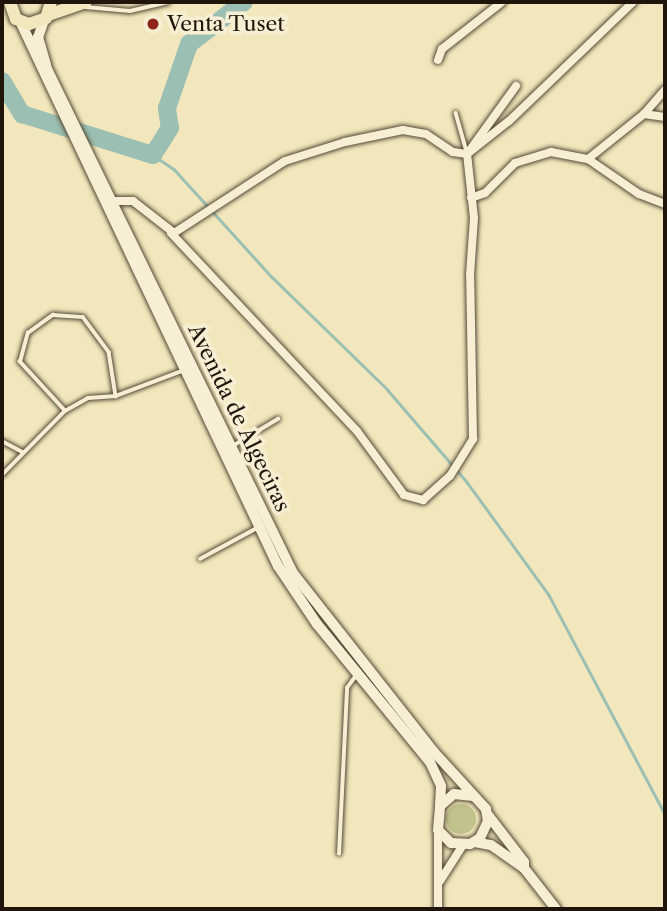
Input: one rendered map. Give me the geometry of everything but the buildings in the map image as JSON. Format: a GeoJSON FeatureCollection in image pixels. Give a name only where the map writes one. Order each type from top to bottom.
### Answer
{"type":"FeatureCollection","features":[{"type":"Feature","properties":{"kind":"highway"},"geometry":{"type":"LineString","coordinates":[[2,7],[9,2],[18,20]]}},
{"type":"Feature","properties":{"kind":"highway"},"geometry":{"type":"LineString","coordinates":[[2,21],[18,20],[29,24],[48,12],[80,4]]}},
{"type":"Feature","properties":{"kind":"street"},"geometry":{"type":"LineString","coordinates":[[438,61],[442,49],[502,2]]}},
{"type":"Feature","properties":{"kind":"street"},"geometry":{"type":"LineString","coordinates":[[171,233],[285,161],[403,130],[426,134],[453,152],[467,154],[509,121],[633,2]]}},
{"type":"Feature","properties":{"kind":"street","name":"Avenida de Algeciras"},"geometry":{"type":"LineString","coordinates":[[48,12],[39,47],[51,87]]}},
{"type":"Feature","properties":{"kind":"street","name":"Avenida de Algeciras"},"geometry":{"type":"LineString","coordinates":[[18,20],[85,155],[113,201],[307,596],[473,796]]}},
{"type":"Feature","properties":{"kind":"street"},"geometry":{"type":"LineString","coordinates":[[96,187],[113,201],[133,201],[171,233],[357,430],[404,495],[424,500],[450,476],[462,460],[474,428],[471,198],[467,154],[516,86]]}},
{"type":"Feature","properties":{"kind":"street"},"geometry":{"type":"LineString","coordinates":[[587,159],[643,114],[665,90]]}},
{"type":"Feature","properties":{"kind":"street"},"geometry":{"type":"LineString","coordinates":[[643,114],[665,117]]}},
{"type":"Feature","properties":{"kind":"street"},"geometry":{"type":"LineString","coordinates":[[471,198],[485,193],[515,163],[551,152],[587,159],[639,194],[665,204]]}},
{"type":"Feature","properties":{"kind":"street","name":"Avenida de Algeciras"},"geometry":{"type":"LineString","coordinates":[[85,155],[96,187],[259,527],[295,596],[430,762],[441,786],[440,806]]}},
{"type":"Feature","properties":{"kind":"street"},"geometry":{"type":"LineString","coordinates":[[438,909],[440,806],[454,794],[473,796],[524,862],[524,868]]}},
{"type":"Feature","properties":{"kind":"street"},"geometry":{"type":"LineString","coordinates":[[475,842],[484,833],[488,815]]}},
{"type":"Feature","properties":{"kind":"street"},"geometry":{"type":"LineString","coordinates":[[438,830],[451,843],[463,845],[475,842],[491,845],[524,868],[556,909]]}},
{"type":"Feature","properties":{"kind":"street"},"geometry":{"type":"LineString","coordinates":[[440,881],[463,845]]}},
{"type":"Feature","properties":{"kind":"lane"},"geometry":{"type":"LineString","coordinates":[[80,4],[130,11],[168,2]]}},
{"type":"Feature","properties":{"kind":"lane"},"geometry":{"type":"LineString","coordinates":[[456,113],[467,154]]}},
{"type":"Feature","properties":{"kind":"lane"},"geometry":{"type":"LineString","coordinates":[[65,411],[20,362],[28,333],[53,315],[83,317],[109,352],[116,396]]}},
{"type":"Feature","properties":{"kind":"lane"},"geometry":{"type":"LineString","coordinates":[[2,475],[65,411],[88,398],[116,396],[184,370]]}},
{"type":"Feature","properties":{"kind":"lane"},"geometry":{"type":"LineString","coordinates":[[232,447],[278,419]]}},
{"type":"Feature","properties":{"kind":"lane"},"geometry":{"type":"LineString","coordinates":[[2,441],[23,452]]}},
{"type":"Feature","properties":{"kind":"lane"},"geometry":{"type":"LineString","coordinates":[[200,559],[259,527]]}},
{"type":"Feature","properties":{"kind":"lane"},"geometry":{"type":"LineString","coordinates":[[339,854],[347,688],[357,673]]}},
{"type":"Feature","properties":{"kind":"green space"},"geometry":{"type":"Polygon","coordinates":[[[461,804],[472,808],[476,819],[472,830],[461,834],[450,830],[446,819],[450,808],[461,804]]]}},
{"type":"Feature","properties":{"kind":"waterway"},"geometry":{"type":"LineString","coordinates":[[2,81],[22,114],[153,155],[170,128],[167,108],[189,44],[244,2]]}},
{"type":"Feature","properties":{"kind":"waterway"},"geometry":{"type":"LineString","coordinates":[[153,155],[174,169],[272,277],[387,389],[467,482],[549,595],[665,814]]}},
{"type":"Feature","properties":{"kind":"place","name":"Venta Tuset"},"geometry":{"type":"Point","coordinates":[153,24]}}]}
